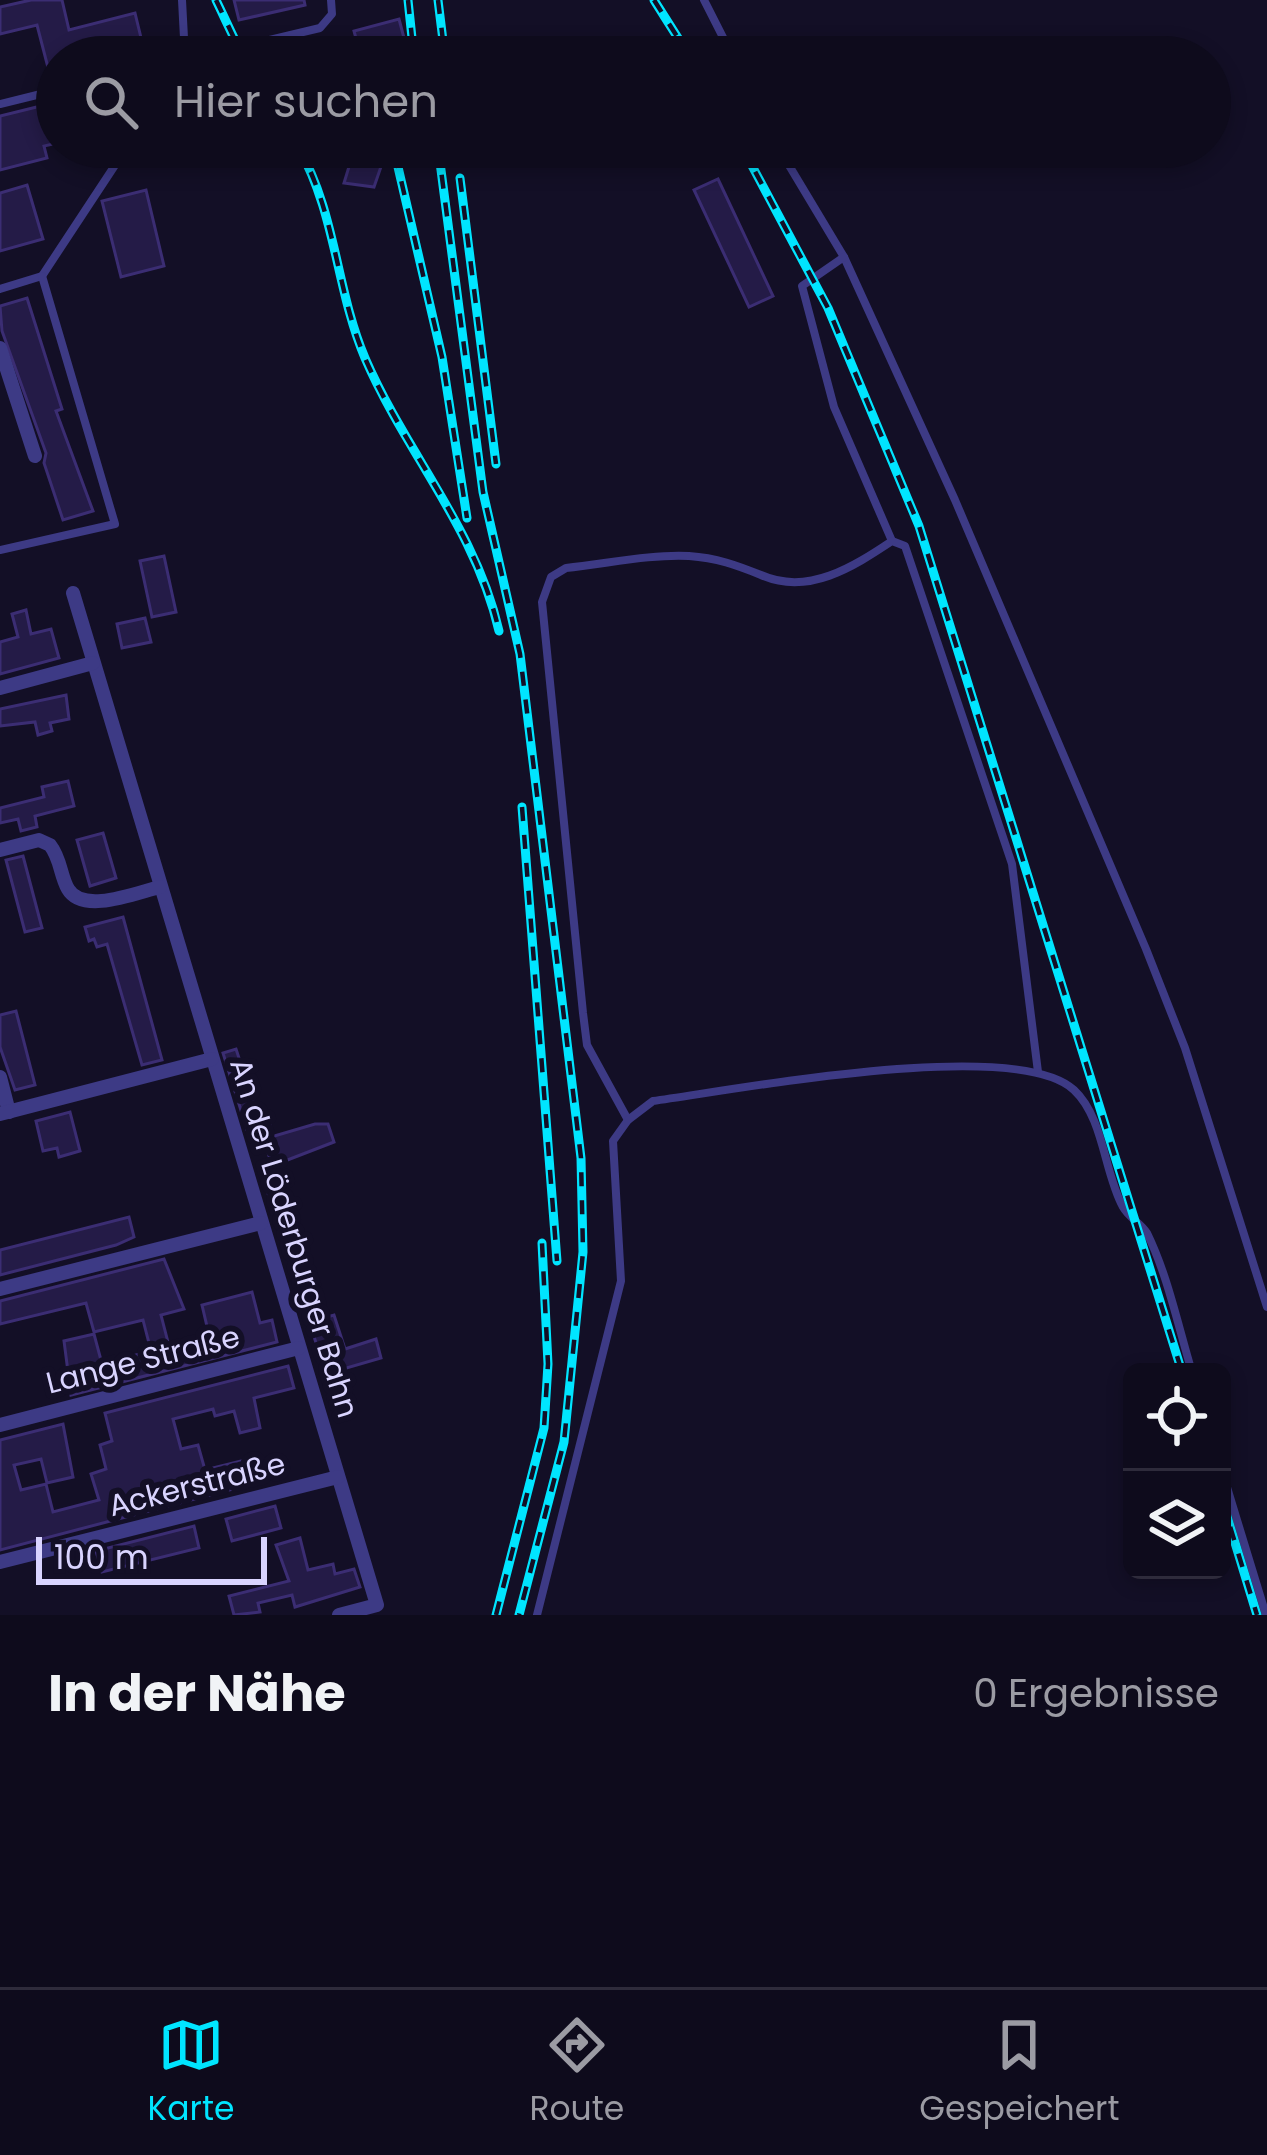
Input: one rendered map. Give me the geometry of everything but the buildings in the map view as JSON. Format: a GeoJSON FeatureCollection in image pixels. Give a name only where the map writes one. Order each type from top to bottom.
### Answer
{"type":"FeatureCollection","features":[{"type":"Feature","properties":{"kind":"street"},"geometry":{"type":"LineString","coordinates":[[0,348],[34,456]]}},
{"type":"Feature","properties":{"kind":"street","name":"An der Löderburger Bahn"},"geometry":{"type":"LineString","coordinates":[[73,593],[376,1605],[339,1615]]}},
{"type":"Feature","properties":{"kind":"street"},"geometry":{"type":"LineString","coordinates":[[0,688],[93,663]]}},
{"type":"Feature","properties":{"kind":"street"},"geometry":{"type":"LineString","coordinates":[[0,850],[39,840],[50,845],[68,890],[91,902],[160,887]]}},
{"type":"Feature","properties":{"kind":"street"},"geometry":{"type":"LineString","coordinates":[[0,1077],[4,1113],[212,1059]]}},
{"type":"Feature","properties":{"kind":"street"},"geometry":{"type":"LineString","coordinates":[[0,1289],[261,1223]]}},
{"type":"Feature","properties":{"kind":"street","name":"Lange Straße"},"geometry":{"type":"LineString","coordinates":[[0,1424],[299,1348]]}},
{"type":"Feature","properties":{"kind":"street","name":"Ackerstraße"},"geometry":{"type":"LineString","coordinates":[[0,1562],[338,1478]]}},
{"type":"Feature","properties":{"kind":"lane"},"geometry":{"type":"LineString","coordinates":[[182,0],[184,36]]}},
{"type":"Feature","properties":{"kind":"lane"},"geometry":{"type":"LineString","coordinates":[[286,36],[320,28],[332,14],[331,0]]}},
{"type":"Feature","properties":{"kind":"lane"},"geometry":{"type":"LineString","coordinates":[[704,0],[722,36]]}},
{"type":"Feature","properties":{"kind":"lane"},"geometry":{"type":"LineString","coordinates":[[0,104],[36,95]]}},
{"type":"Feature","properties":{"kind":"lane"},"geometry":{"type":"LineString","coordinates":[[0,289],[42,277],[114,168]]}},
{"type":"Feature","properties":{"kind":"lane"},"geometry":{"type":"LineString","coordinates":[[791,168],[844,257],[964,522],[1154,969],[1185,1048],[1267,1307]]}},
{"type":"Feature","properties":{"kind":"lane"},"geometry":{"type":"LineString","coordinates":[[844,257],[802,286],[834,407],[892,541],[905,546],[1012,864],[1038,1072]]}},
{"type":"Feature","properties":{"kind":"lane"},"geometry":{"type":"LineString","coordinates":[[0,550],[115,524],[42,277]]}},
{"type":"Feature","properties":{"kind":"lane"},"geometry":{"type":"LineString","coordinates":[[628,1120],[587,1045],[542,602],[550,577],[566,568],[685,556],[742,563],[763,577],[807,583],[847,570],[892,541]]}},
{"type":"Feature","properties":{"kind":"lane"},"geometry":{"type":"LineString","coordinates":[[537,1615],[621,1281],[613,1142],[628,1120],[653,1101],[841,1073],[986,1068],[1038,1072],[1074,1090],[1087,1108],[1124,1211],[1144,1227],[1159,1263],[1189,1363]]}},
{"type":"Feature","properties":{"kind":"lane"},"geometry":{"type":"LineString","coordinates":[[1231,1501],[1266,1615]]}},
{"type":"Feature","properties":{"kind":"railway"},"geometry":{"type":"LineString","coordinates":[[216,0],[233,36]]}},
{"type":"Feature","properties":{"kind":"railway"},"geometry":{"type":"LineString","coordinates":[[408,0],[412,36]]}},
{"type":"Feature","properties":{"kind":"railway"},"geometry":{"type":"LineString","coordinates":[[438,0],[442,36]]}},
{"type":"Feature","properties":{"kind":"railway"},"geometry":{"type":"LineString","coordinates":[[654,0],[677,36]]}},
{"type":"Feature","properties":{"kind":"railway"},"geometry":{"type":"LineString","coordinates":[[309,168],[365,358],[474,559],[499,631]]}},
{"type":"Feature","properties":{"kind":"railway"},"geometry":{"type":"LineString","coordinates":[[398,168],[442,357],[467,518]]}},
{"type":"Feature","properties":{"kind":"railway"},"geometry":{"type":"LineString","coordinates":[[441,168],[483,492],[520,654],[581,1158],[583,1252],[564,1442],[519,1615]]}},
{"type":"Feature","properties":{"kind":"railway"},"geometry":{"type":"LineString","coordinates":[[753,168],[828,308],[919,526],[1179,1363]]}},
{"type":"Feature","properties":{"kind":"railway"},"geometry":{"type":"LineString","coordinates":[[460,178],[496,464]]}},
{"type":"Feature","properties":{"kind":"railway"},"geometry":{"type":"LineString","coordinates":[[522,807],[557,1261]]}},
{"type":"Feature","properties":{"kind":"railway"},"geometry":{"type":"LineString","coordinates":[[496,1615],[544,1428],[548,1364],[542,1243]]}},
{"type":"Feature","properties":{"kind":"railway"},"geometry":{"type":"LineString","coordinates":[[1231,1530],[1257,1615]]}}]}
